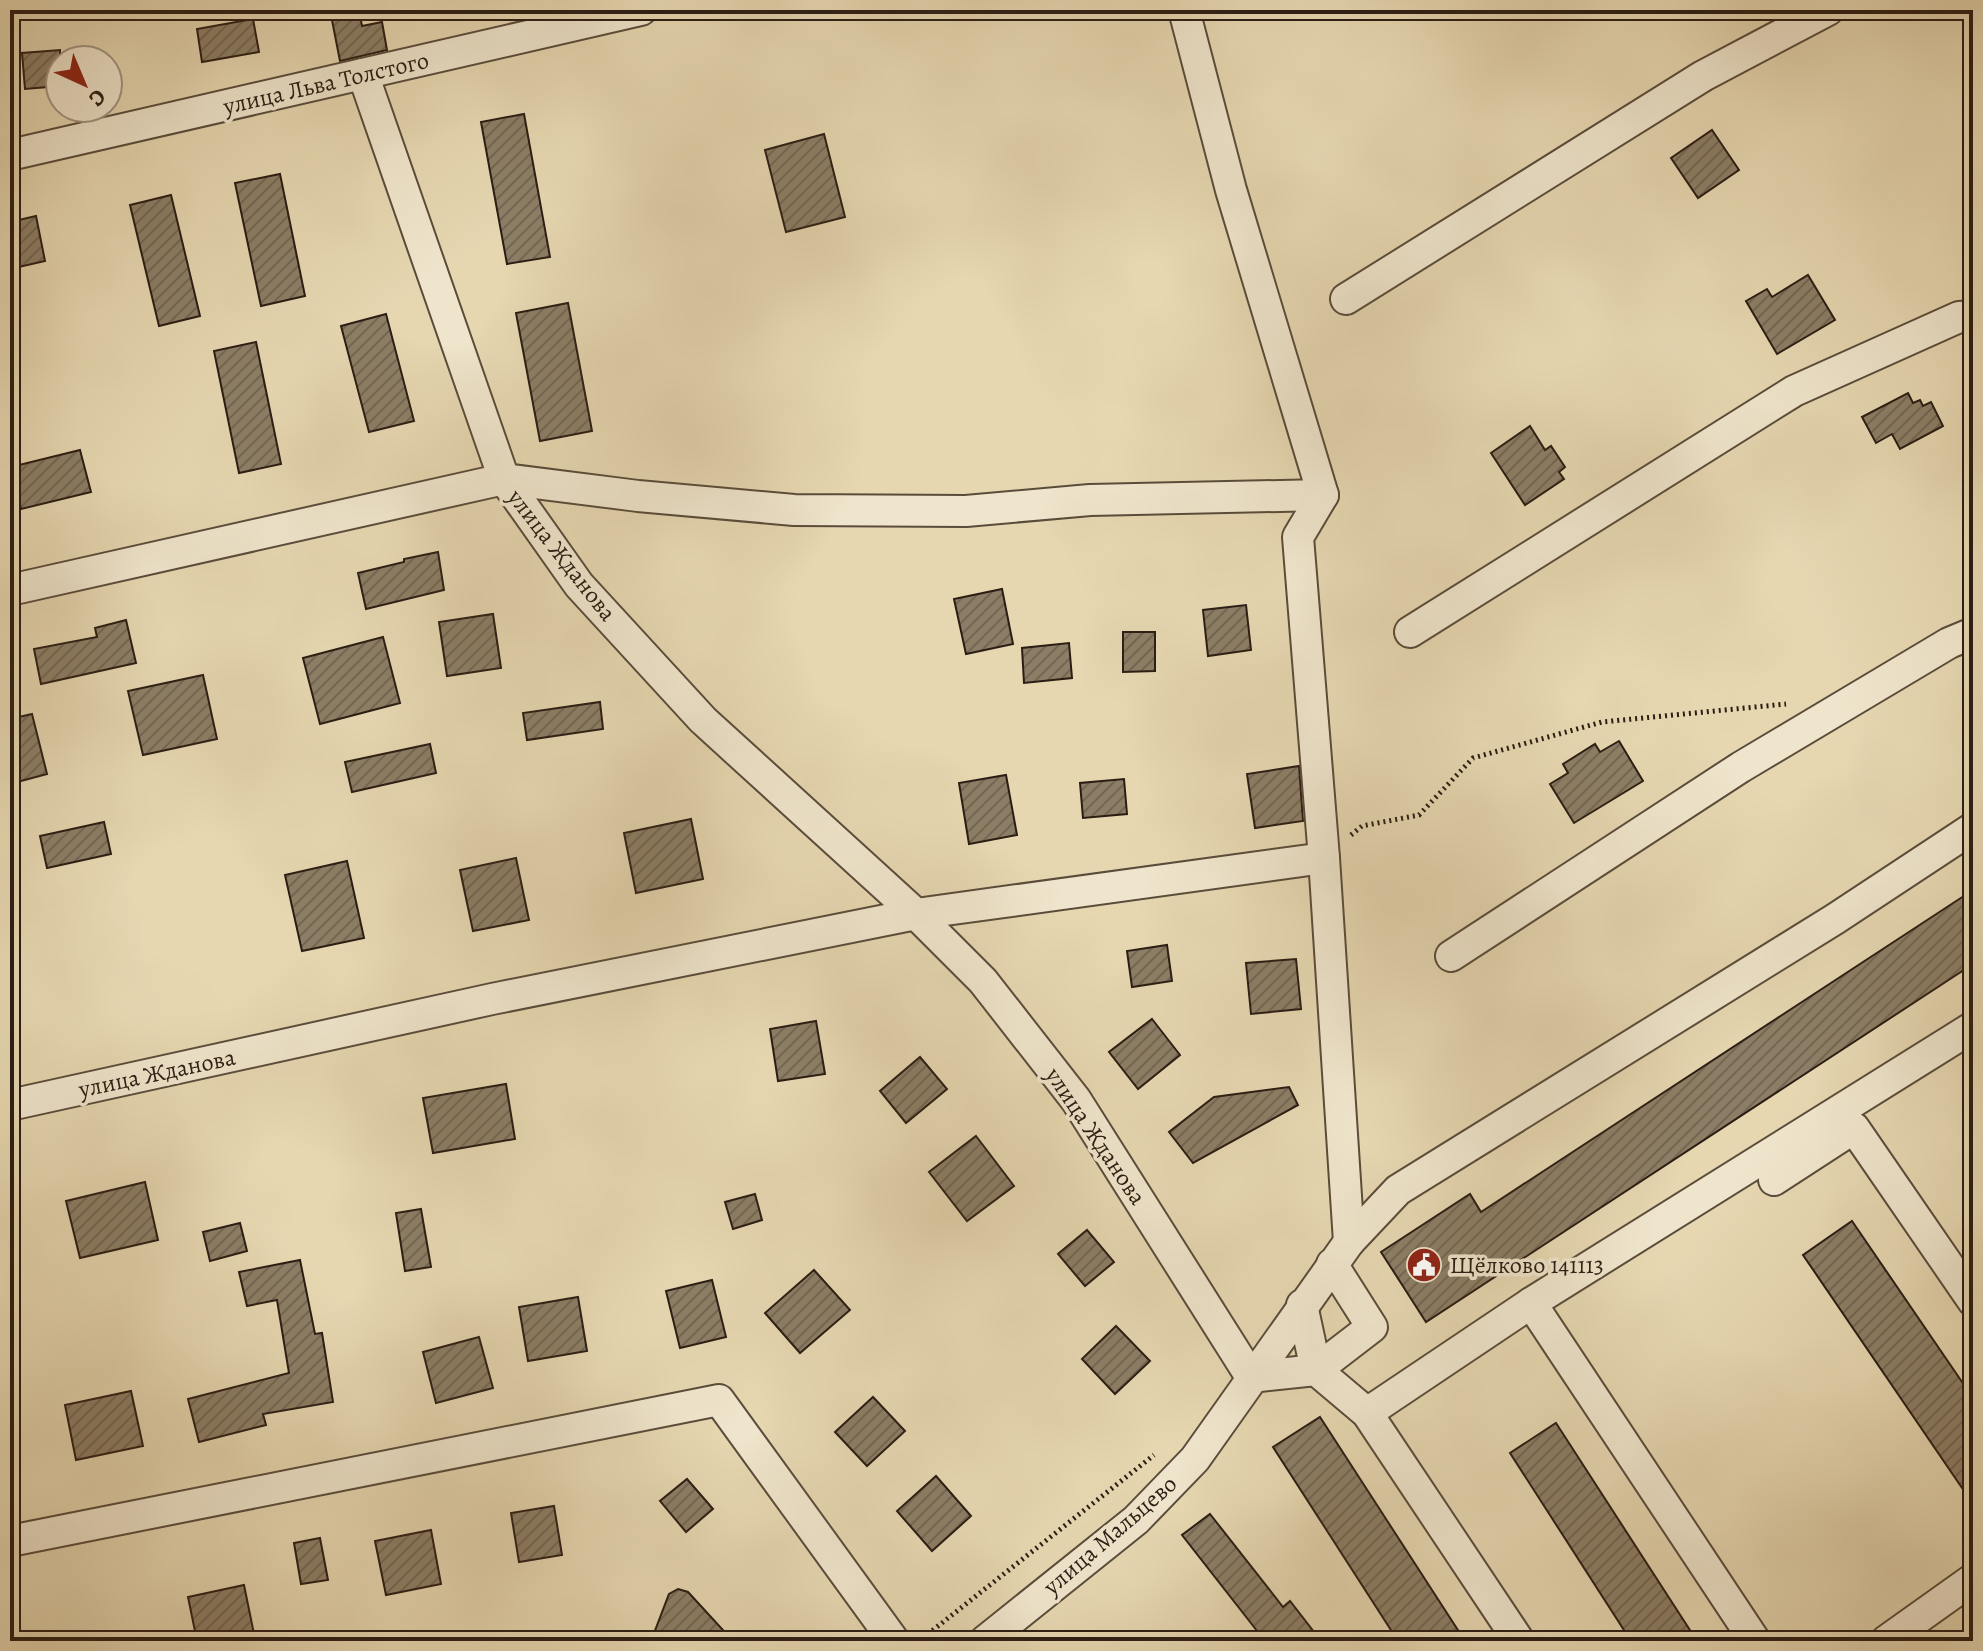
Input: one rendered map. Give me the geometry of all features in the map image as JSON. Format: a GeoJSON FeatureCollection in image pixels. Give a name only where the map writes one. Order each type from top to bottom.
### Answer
{"type":"FeatureCollection","features":[{"type":"Feature","properties":{"kind":"street","name":"улица Льва Толстого"},"geometry":{"type":"LineString","coordinates":[[10,155],[641,10]]}},
{"type":"Feature","properties":{"kind":"street"},"geometry":{"type":"LineString","coordinates":[[1184,10],[1231,190],[1323,495],[1298,537],[1324,858],[1340,1253],[1372,1327],[1316,1370],[1251,1377]]}},
{"type":"Feature","properties":{"kind":"street"},"geometry":{"type":"LineString","coordinates":[[1346,299],[1703,76],[1828,10]]}},
{"type":"Feature","properties":{"kind":"street"},"geometry":{"type":"LineString","coordinates":[[363,74],[504,479],[638,496],[794,510],[966,511],[1090,500],[1323,495]]}},
{"type":"Feature","properties":{"kind":"street"},"geometry":{"type":"LineString","coordinates":[[1410,632],[1794,391],[1959,317],[1973,316]]}},
{"type":"Feature","properties":{"kind":"street","name":"улица Жданова"},"geometry":{"type":"LineString","coordinates":[[10,590],[504,479],[579,585],[703,720],[916,914],[983,981],[1076,1100],[1251,1377]]}},
{"type":"Feature","properties":{"kind":"street"},"geometry":{"type":"LineString","coordinates":[[1451,956],[1741,767],[1949,643],[1973,633]]}},
{"type":"Feature","properties":{"kind":"street","name":"улица Мальцево"},"geometry":{"type":"LineString","coordinates":[[985,1641],[1136,1520],[1195,1459],[1340,1253],[1398,1190],[1835,919],[1973,828]]}},
{"type":"Feature","properties":{"kind":"street","name":"улица Жданова"},"geometry":{"type":"LineString","coordinates":[[10,1105],[492,999],[916,914],[1324,858]]}},
{"type":"Feature","properties":{"kind":"street"},"geometry":{"type":"LineString","coordinates":[[1367,1413],[1531,1303],[1973,1027]]}},
{"type":"Feature","properties":{"kind":"street"},"geometry":{"type":"LineString","coordinates":[[1774,1180],[1854,1128],[1973,1301]]}},
{"type":"Feature","properties":{"kind":"street"},"geometry":{"type":"LineString","coordinates":[[1531,1303],[1755,1641]]}},
{"type":"Feature","properties":{"kind":"street"},"geometry":{"type":"LineString","coordinates":[[1302,1305],[1316,1370],[1367,1413],[1519,1641]]}},
{"type":"Feature","properties":{"kind":"street"},"geometry":{"type":"LineString","coordinates":[[10,1541],[719,1400],[894,1641]]}},
{"type":"Feature","properties":{"kind":"street"},"geometry":{"type":"LineString","coordinates":[[1886,1641],[1973,1579]]}},
{"type":"Feature","properties":{"kind":"path"},"geometry":{"type":"LineString","coordinates":[[1324,858],[1362,826],[1419,815],[1473,758],[1602,722],[1799,703]]}},
{"type":"Feature","properties":{"kind":"path"},"geometry":{"type":"LineString","coordinates":[[919,1641],[1165,1446]]}},
{"type":"Feature","properties":{"kind":"building"},"geometry":{"type":"Polygon","coordinates":[[[330,10],[359,10],[362,26],[382,22],[387,50],[340,61],[330,10]]]}},
{"type":"Feature","properties":{"kind":"building"},"geometry":{"type":"Polygon","coordinates":[[[253,19],[259,52],[202,62],[197,29],[253,19]]]}},
{"type":"Feature","properties":{"kind":"building"},"geometry":{"type":"Polygon","coordinates":[[[44,51],[44,87],[25,89],[22,53],[44,51]]]}},
{"type":"Feature","properties":{"kind":"building"},"geometry":{"type":"Polygon","coordinates":[[[524,114],[550,257],[507,264],[481,122],[524,114]]]}},
{"type":"Feature","properties":{"kind":"building"},"geometry":{"type":"Polygon","coordinates":[[[1712,130],[1739,170],[1698,198],[1671,158],[1712,130]]]}},
{"type":"Feature","properties":{"kind":"building"},"geometry":{"type":"Polygon","coordinates":[[[824,134],[845,217],[786,232],[765,150],[824,134]]]}},
{"type":"Feature","properties":{"kind":"building"},"geometry":{"type":"Polygon","coordinates":[[[280,174],[305,296],[261,306],[235,183],[280,174]]]}},
{"type":"Feature","properties":{"kind":"building"},"geometry":{"type":"Polygon","coordinates":[[[171,195],[200,316],[159,326],[130,205],[171,195]]]}},
{"type":"Feature","properties":{"kind":"building"},"geometry":{"type":"Polygon","coordinates":[[[36,216],[45,261],[10,269],[10,222],[36,216]]]}},
{"type":"Feature","properties":{"kind":"building"},"geometry":{"type":"Polygon","coordinates":[[[1808,275],[1835,320],[1777,354],[1746,301],[1767,289],[1772,297],[1808,275]]]}},
{"type":"Feature","properties":{"kind":"building"},"geometry":{"type":"Polygon","coordinates":[[[568,303],[592,431],[540,441],[516,313],[568,303]]]}},
{"type":"Feature","properties":{"kind":"building"},"geometry":{"type":"Polygon","coordinates":[[[386,314],[414,421],[369,432],[341,326],[386,314]]]}},
{"type":"Feature","properties":{"kind":"building"},"geometry":{"type":"Polygon","coordinates":[[[256,342],[281,464],[239,473],[214,351],[256,342]]]}},
{"type":"Feature","properties":{"kind":"building"},"geometry":{"type":"Polygon","coordinates":[[[1908,393],[1913,403],[1920,400],[1923,406],[1931,402],[1943,426],[1900,449],[1892,434],[1876,443],[1862,417],[1908,393]]]}},
{"type":"Feature","properties":{"kind":"building"},"geometry":{"type":"Polygon","coordinates":[[[1530,426],[1545,450],[1551,446],[1565,467],[1559,472],[1564,479],[1525,505],[1491,453],[1530,426]]]}},
{"type":"Feature","properties":{"kind":"building"},"geometry":{"type":"Polygon","coordinates":[[[80,450],[91,492],[21,509],[11,467],[80,450]]]}},
{"type":"Feature","properties":{"kind":"building"},"geometry":{"type":"Polygon","coordinates":[[[438,552],[444,590],[366,609],[358,573],[438,552]]]}},
{"type":"Feature","properties":{"kind":"building"},"geometry":{"type":"Polygon","coordinates":[[[1002,589],[1013,644],[966,654],[954,599],[1002,589]]]}},
{"type":"Feature","properties":{"kind":"building"},"geometry":{"type":"Polygon","coordinates":[[[1246,605],[1251,650],[1208,656],[1203,610],[1246,605]]]}},
{"type":"Feature","properties":{"kind":"building"},"geometry":{"type":"Polygon","coordinates":[[[493,614],[501,668],[447,676],[439,622],[493,614]]]}},
{"type":"Feature","properties":{"kind":"building"},"geometry":{"type":"Polygon","coordinates":[[[126,620],[136,663],[41,684],[34,649],[97,637],[95,628],[126,620]]]}},
{"type":"Feature","properties":{"kind":"building"},"geometry":{"type":"Polygon","coordinates":[[[1123,632],[1155,632],[1155,671],[1123,672],[1123,632]]]}},
{"type":"Feature","properties":{"kind":"building"},"geometry":{"type":"Polygon","coordinates":[[[383,637],[400,703],[320,724],[303,658],[383,637]]]}},
{"type":"Feature","properties":{"kind":"building"},"geometry":{"type":"Polygon","coordinates":[[[1069,643],[1072,678],[1024,683],[1022,648],[1069,643]]]}},
{"type":"Feature","properties":{"kind":"building"},"geometry":{"type":"Polygon","coordinates":[[[203,675],[217,739],[143,755],[128,691],[203,675]]]}},
{"type":"Feature","properties":{"kind":"building"},"geometry":{"type":"Polygon","coordinates":[[[600,702],[603,729],[527,740],[523,713],[600,702]]]}},
{"type":"Feature","properties":{"kind":"building"},"geometry":{"type":"Polygon","coordinates":[[[32,714],[47,774],[10,784],[10,719],[32,714]]]}},
{"type":"Feature","properties":{"kind":"building"},"geometry":{"type":"Polygon","coordinates":[[[1619,741],[1643,781],[1574,823],[1550,784],[1568,773],[1563,764],[1595,744],[1600,752],[1619,741]]]}},
{"type":"Feature","properties":{"kind":"building"},"geometry":{"type":"Polygon","coordinates":[[[430,744],[436,773],[352,792],[345,762],[430,744]]]}},
{"type":"Feature","properties":{"kind":"building"},"geometry":{"type":"Polygon","coordinates":[[[1299,766],[1303,821],[1255,828],[1247,774],[1299,766]]]}},
{"type":"Feature","properties":{"kind":"building"},"geometry":{"type":"Polygon","coordinates":[[[1006,775],[1017,835],[969,844],[959,783],[1006,775]]]}},
{"type":"Feature","properties":{"kind":"building"},"geometry":{"type":"Polygon","coordinates":[[[1124,779],[1127,814],[1083,818],[1080,783],[1124,779]]]}},
{"type":"Feature","properties":{"kind":"building"},"geometry":{"type":"Polygon","coordinates":[[[691,819],[703,879],[636,893],[624,833],[691,819]]]}},
{"type":"Feature","properties":{"kind":"building"},"geometry":{"type":"Polygon","coordinates":[[[104,822],[111,854],[47,868],[40,836],[104,822]]]}},
{"type":"Feature","properties":{"kind":"building"},"geometry":{"type":"Polygon","coordinates":[[[516,858],[529,920],[473,931],[460,870],[516,858]]]}},
{"type":"Feature","properties":{"kind":"building"},"geometry":{"type":"Polygon","coordinates":[[[347,861],[364,938],[302,951],[285,875],[347,861]]]}},
{"type":"Feature","properties":{"kind":"building"},"geometry":{"type":"Polygon","coordinates":[[[1973,890],[1973,964],[1426,1322],[1381,1252],[1470,1194],[1481,1212],[1973,890]]]}},
{"type":"Feature","properties":{"kind":"building"},"geometry":{"type":"Polygon","coordinates":[[[1167,945],[1172,981],[1132,987],[1127,951],[1167,945]]]}},
{"type":"Feature","properties":{"kind":"building"},"geometry":{"type":"Polygon","coordinates":[[[1296,959],[1301,1009],[1251,1014],[1246,963],[1296,959]]]}},
{"type":"Feature","properties":{"kind":"building"},"geometry":{"type":"Polygon","coordinates":[[[1152,1019],[1180,1055],[1138,1089],[1109,1052],[1152,1019]]]}},
{"type":"Feature","properties":{"kind":"building"},"geometry":{"type":"Polygon","coordinates":[[[816,1021],[825,1074],[778,1081],[770,1029],[816,1021]]]}},
{"type":"Feature","properties":{"kind":"building"},"geometry":{"type":"Polygon","coordinates":[[[920,1057],[947,1089],[906,1123],[880,1091],[920,1057]]]}},
{"type":"Feature","properties":{"kind":"building"},"geometry":{"type":"Polygon","coordinates":[[[506,1084],[515,1139],[433,1153],[423,1098],[506,1084]]]}},
{"type":"Feature","properties":{"kind":"building"},"geometry":{"type":"Polygon","coordinates":[[[1289,1087],[1298,1105],[1193,1163],[1169,1132],[1214,1097],[1289,1087]]]}},
{"type":"Feature","properties":{"kind":"building"},"geometry":{"type":"Polygon","coordinates":[[[976,1136],[1014,1186],[967,1221],[929,1172],[976,1136]]]}},
{"type":"Feature","properties":{"kind":"building"},"geometry":{"type":"Polygon","coordinates":[[[145,1182],[158,1240],[80,1258],[66,1201],[145,1182]]]}},
{"type":"Feature","properties":{"kind":"building"},"geometry":{"type":"Polygon","coordinates":[[[755,1194],[762,1220],[733,1229],[725,1202],[755,1194]]]}},
{"type":"Feature","properties":{"kind":"building"},"geometry":{"type":"Polygon","coordinates":[[[421,1209],[431,1267],[405,1271],[396,1213],[421,1209]]]}},
{"type":"Feature","properties":{"kind":"building"},"geometry":{"type":"Polygon","coordinates":[[[1852,1221],[1973,1398],[1973,1504],[1803,1255],[1852,1221]]]}},
{"type":"Feature","properties":{"kind":"building"},"geometry":{"type":"Polygon","coordinates":[[[240,1223],[247,1251],[210,1261],[203,1232],[240,1223]]]}},
{"type":"Feature","properties":{"kind":"building"},"geometry":{"type":"Polygon","coordinates":[[[1087,1230],[1114,1262],[1085,1286],[1058,1254],[1087,1230]]]}},
{"type":"Feature","properties":{"kind":"building"},"geometry":{"type":"Polygon","coordinates":[[[300,1260],[315,1334],[322,1333],[333,1402],[263,1414],[266,1425],[199,1442],[188,1399],[289,1373],[277,1300],[247,1306],[239,1272],[300,1260]]]}},
{"type":"Feature","properties":{"kind":"building"},"geometry":{"type":"Polygon","coordinates":[[[814,1270],[850,1310],[800,1353],[765,1313],[814,1270]]]}},
{"type":"Feature","properties":{"kind":"building"},"geometry":{"type":"Polygon","coordinates":[[[712,1280],[726,1337],[680,1348],[666,1291],[712,1280]]]}},
{"type":"Feature","properties":{"kind":"building"},"geometry":{"type":"Polygon","coordinates":[[[578,1297],[587,1351],[528,1361],[519,1307],[578,1297]]]}},
{"type":"Feature","properties":{"kind":"building"},"geometry":{"type":"Polygon","coordinates":[[[1116,1326],[1150,1361],[1115,1394],[1082,1359],[1116,1326]]]}},
{"type":"Feature","properties":{"kind":"building"},"geometry":{"type":"Polygon","coordinates":[[[479,1337],[493,1388],[436,1403],[423,1352],[479,1337]]]}},
{"type":"Feature","properties":{"kind":"building"},"geometry":{"type":"Polygon","coordinates":[[[131,1391],[143,1446],[76,1460],[65,1405],[131,1391]]]}},
{"type":"Feature","properties":{"kind":"building"},"geometry":{"type":"Polygon","coordinates":[[[873,1397],[905,1431],[867,1466],[835,1432],[873,1397]]]}},
{"type":"Feature","properties":{"kind":"building"},"geometry":{"type":"Polygon","coordinates":[[[1320,1417],[1465,1641],[1398,1641],[1273,1447],[1320,1417]]]}},
{"type":"Feature","properties":{"kind":"building"},"geometry":{"type":"Polygon","coordinates":[[[1556,1423],[1697,1641],[1631,1641],[1510,1453],[1556,1423]]]}},
{"type":"Feature","properties":{"kind":"building"},"geometry":{"type":"Polygon","coordinates":[[[936,1476],[971,1516],[932,1551],[897,1511],[936,1476]]]}},
{"type":"Feature","properties":{"kind":"building"},"geometry":{"type":"Polygon","coordinates":[[[687,1479],[713,1509],[686,1532],[660,1501],[687,1479]]]}},
{"type":"Feature","properties":{"kind":"building"},"geometry":{"type":"Polygon","coordinates":[[[554,1506],[562,1555],[519,1562],[511,1513],[554,1506]]]}},
{"type":"Feature","properties":{"kind":"building"},"geometry":{"type":"Polygon","coordinates":[[[1210,1514],[1283,1607],[1290,1601],[1321,1641],[1265,1641],[1182,1535],[1210,1514]]]}},
{"type":"Feature","properties":{"kind":"building"},"geometry":{"type":"Polygon","coordinates":[[[431,1530],[441,1584],[386,1595],[375,1541],[431,1530]]]}},
{"type":"Feature","properties":{"kind":"building"},"geometry":{"type":"Polygon","coordinates":[[[320,1538],[328,1580],[301,1584],[294,1543],[320,1538]]]}},
{"type":"Feature","properties":{"kind":"building"},"geometry":{"type":"Polygon","coordinates":[[[244,1585],[254,1634],[222,1641],[197,1641],[188,1597],[244,1585]]]}},
{"type":"Feature","properties":{"kind":"building"},"geometry":{"type":"Polygon","coordinates":[[[678,1589],[688,1592],[733,1641],[651,1641],[669,1594],[678,1589]]]}},
{"type":"Feature","properties":{"kind":"place","name":"Щёлково 141113"},"geometry":{"type":"Point","coordinates":[1424,1265]}}]}
